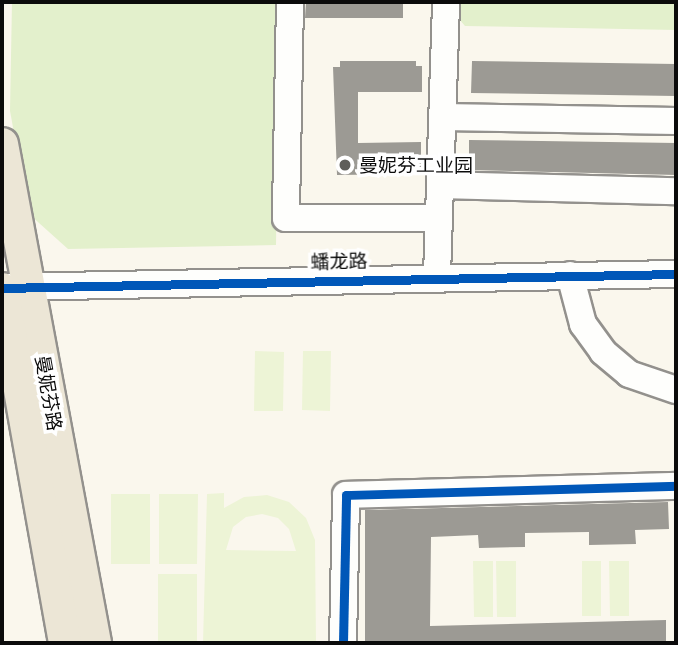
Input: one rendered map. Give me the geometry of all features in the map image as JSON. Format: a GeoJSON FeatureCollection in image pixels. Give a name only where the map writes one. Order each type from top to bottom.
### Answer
{"type":"FeatureCollection","features":[{"type":"Feature","properties":{"kind":"main road","name":"曼妮芬路"},"geometry":{"type":"LineString","coordinates":[[2,144],[11,288],[65,643]]}},
{"type":"Feature","properties":{"kind":"main road","name":"曼妮芬路"},"geometry":{"type":"LineString","coordinates":[[11,288],[95,643]]}},
{"type":"Feature","properties":{"kind":"street"},"geometry":{"type":"LineString","coordinates":[[289,2],[286,218],[439,218]]}},
{"type":"Feature","properties":{"kind":"street"},"geometry":{"type":"LineString","coordinates":[[437,276],[446,2]]}},
{"type":"Feature","properties":{"kind":"street"},"geometry":{"type":"LineString","coordinates":[[443,117],[676,121]]}},
{"type":"Feature","properties":{"kind":"street"},"geometry":{"type":"LineString","coordinates":[[440,185],[676,191]]}},
{"type":"Feature","properties":{"kind":"street","name":"蟠龙路"},"geometry":{"type":"LineString","coordinates":[[11,288],[437,276],[676,274]]}},
{"type":"Feature","properties":{"kind":"street"},"geometry":{"type":"LineString","coordinates":[[570,275],[583,324],[603,352],[645,382],[676,390]]}},
{"type":"Feature","properties":{"kind":"street"},"geometry":{"type":"LineString","coordinates":[[342,643],[346,495],[676,486]]}},
{"type":"Feature","properties":{"kind":"green space"},"geometry":{"type":"Polygon","coordinates":[[[12,2],[279,2],[276,245],[68,249],[29,214],[10,111],[12,2]]]}},
{"type":"Feature","properties":{"kind":"green space"},"geometry":{"type":"Polygon","coordinates":[[[459,2],[676,2],[676,30],[465,26],[459,19],[459,2]]]}},
{"type":"Feature","properties":{"kind":"green space"},"geometry":{"type":"Polygon","coordinates":[[[255,351],[284,352],[283,411],[254,411],[255,351]]]}},
{"type":"Feature","properties":{"kind":"green space"},"geometry":{"type":"Polygon","coordinates":[[[303,351],[331,351],[330,411],[302,410],[303,351]]]}},
{"type":"Feature","properties":{"kind":"green space"},"geometry":{"type":"Polygon","coordinates":[[[224,493],[224,508],[244,497],[267,495],[289,502],[306,518],[315,540],[316,643],[203,643],[207,494],[224,493]],[[262,514],[246,517],[233,527],[226,550],[296,551],[289,529],[278,518],[262,514]]]}},
{"type":"Feature","properties":{"kind":"green space"},"geometry":{"type":"Polygon","coordinates":[[[111,494],[150,494],[150,564],[111,564],[111,494]]]}},
{"type":"Feature","properties":{"kind":"green space"},"geometry":{"type":"Polygon","coordinates":[[[159,494],[198,494],[197,564],[159,564],[159,494]]]}},
{"type":"Feature","properties":{"kind":"green space"},"geometry":{"type":"Polygon","coordinates":[[[473,561],[493,561],[493,617],[474,617],[473,561]]]}},
{"type":"Feature","properties":{"kind":"green space"},"geometry":{"type":"Polygon","coordinates":[[[496,561],[516,561],[516,617],[497,617],[496,561]]]}},
{"type":"Feature","properties":{"kind":"green space"},"geometry":{"type":"Polygon","coordinates":[[[582,561],[601,561],[601,616],[582,616],[582,561]]]}},
{"type":"Feature","properties":{"kind":"green space"},"geometry":{"type":"Polygon","coordinates":[[[609,561],[629,561],[629,616],[610,616],[609,561]]]}},
{"type":"Feature","properties":{"kind":"green space"},"geometry":{"type":"Polygon","coordinates":[[[158,574],[197,574],[197,643],[158,643],[158,574]]]}},
{"type":"Feature","properties":{"kind":"building"},"geometry":{"type":"Polygon","coordinates":[[[306,2],[403,2],[403,18],[305,18],[306,2]]]}},
{"type":"Feature","properties":{"kind":"building"},"geometry":{"type":"Polygon","coordinates":[[[340,61],[416,61],[416,66],[422,66],[422,92],[358,92],[358,143],[421,142],[421,169],[411,169],[411,174],[337,175],[333,67],[340,67],[340,61]]]}},
{"type":"Feature","properties":{"kind":"building"},"geometry":{"type":"Polygon","coordinates":[[[472,61],[676,64],[676,96],[471,93],[472,61]]]}},
{"type":"Feature","properties":{"kind":"building"},"geometry":{"type":"Polygon","coordinates":[[[469,140],[676,143],[676,175],[469,170],[469,140]]]}},
{"type":"Feature","properties":{"kind":"building"},"geometry":{"type":"Polygon","coordinates":[[[668,502],[669,529],[635,530],[636,544],[589,545],[589,532],[525,533],[525,547],[479,548],[478,535],[431,537],[430,626],[666,620],[666,643],[365,643],[365,510],[668,502]]]}},
{"type":"Feature","properties":{"kind":"cycle path"},"geometry":{"type":"LineString","coordinates":[[2,288],[676,274]]}},
{"type":"Feature","properties":{"kind":"cycle path"},"geometry":{"type":"LineString","coordinates":[[343,643],[346,495],[676,486]]}},
{"type":"Feature","properties":{"kind":"place","name":"曼妮芬工业园"},"geometry":{"type":"Point","coordinates":[345,165]}}]}
